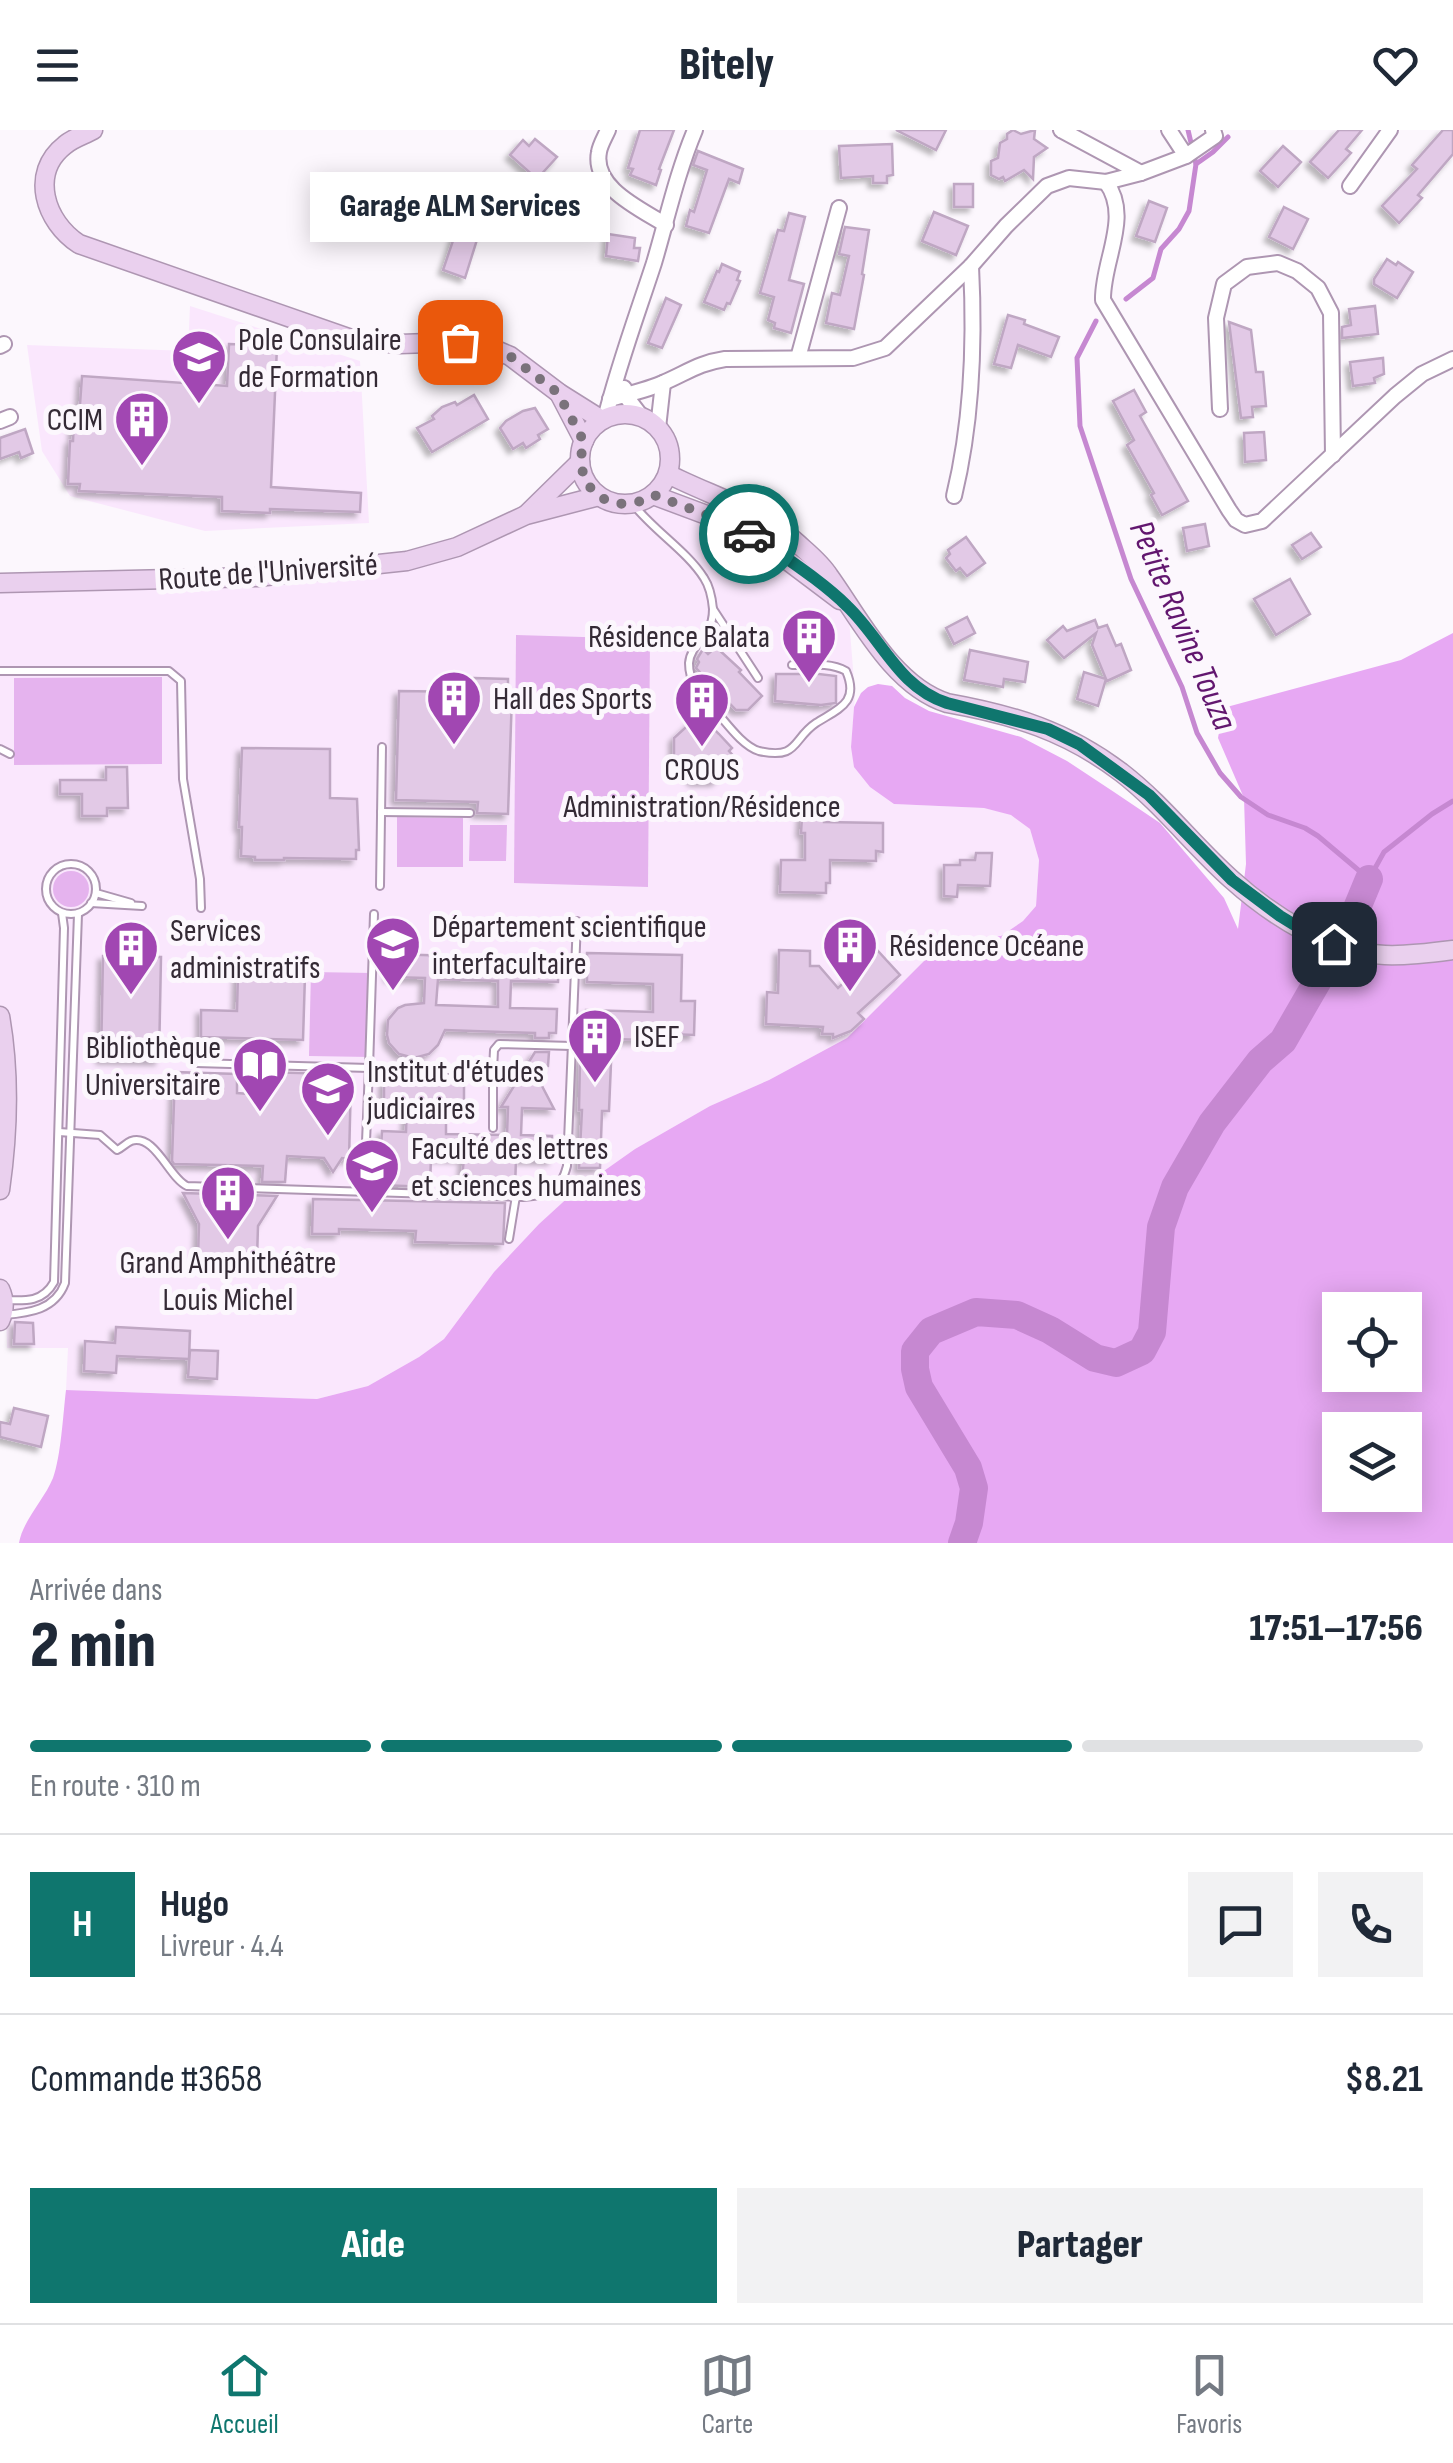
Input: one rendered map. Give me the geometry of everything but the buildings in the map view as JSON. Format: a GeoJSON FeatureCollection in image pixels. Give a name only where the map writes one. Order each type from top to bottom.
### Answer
{"type":"FeatureCollection","features":[{"type":"Feature","properties":{"kind":"main road"},"geometry":{"type":"LineString","coordinates":[[93,130],[66,143],[56,153],[43,185],[47,206],[56,223],[79,244],[354,340],[400,344],[460,342],[490,348],[510,356],[558,393],[604,420]]}},
{"type":"Feature","properties":{"kind":"main road"},"geometry":{"type":"LineString","coordinates":[[558,393],[584,442]]}},
{"type":"Feature","properties":{"kind":"main road"},"geometry":{"type":"LineString","coordinates":[[626,414],[642,416],[658,428],[670,449],[668,474],[662,486],[654,495],[634,504],[614,503],[599,496],[586,481],[580,462],[591,430],[604,420],[626,414]]}},
{"type":"Feature","properties":{"kind":"main road","name":"Route de l'Université"},"geometry":{"type":"LineString","coordinates":[[526,515],[580,462]]}},
{"type":"Feature","properties":{"kind":"main road"},"geometry":{"type":"LineString","coordinates":[[668,474],[784,532],[828,573],[900,674],[917,688],[934,699],[1048,729],[1079,744],[1149,795],[1232,880],[1306,932],[1334,944],[1382,955],[1453,950]]}},
{"type":"Feature","properties":{"kind":"main road"},"geometry":{"type":"LineString","coordinates":[[654,495],[759,539],[848,606]]}},
{"type":"Feature","properties":{"kind":"main road","name":"Route de l'Université"},"geometry":{"type":"LineString","coordinates":[[2,578],[256,577],[408,561],[457,547],[526,515],[599,496]]}},
{"type":"Feature","properties":{"kind":"main road"},"geometry":{"type":"LineString","coordinates":[[0,1016],[6,1055],[5,1147],[0,1190]]}},
{"type":"Feature","properties":{"kind":"street"},"geometry":{"type":"LineString","coordinates":[[608,130],[598,154],[600,172],[610,188],[666,225]]}},
{"type":"Feature","properties":{"kind":"street"},"geometry":{"type":"LineString","coordinates":[[604,420],[618,397],[618,368],[695,130]]}},
{"type":"Feature","properties":{"kind":"street"},"geometry":{"type":"LineString","coordinates":[[1060,130],[1141,172]]}},
{"type":"Feature","properties":{"kind":"street"},"geometry":{"type":"LineString","coordinates":[[1169,130],[1187,155]]}},
{"type":"Feature","properties":{"kind":"street"},"geometry":{"type":"LineString","coordinates":[[1350,186],[1390,130]]}},
{"type":"Feature","properties":{"kind":"street"},"geometry":{"type":"LineString","coordinates":[[618,397],[663,383],[694,367],[726,359],[853,358],[884,348],[971,266],[1047,186],[1069,178],[1106,182],[1141,172],[1187,155],[1215,135]]}},
{"type":"Feature","properties":{"kind":"street"},"geometry":{"type":"LineString","coordinates":[[1106,182],[1118,208],[1102,284],[1103,300],[1236,520],[1245,525],[1262,521],[1422,374],[1453,359]]}},
{"type":"Feature","properties":{"kind":"street"},"geometry":{"type":"LineString","coordinates":[[798,358],[839,208]]}},
{"type":"Feature","properties":{"kind":"street"},"geometry":{"type":"LineString","coordinates":[[1220,409],[1216,318],[1224,284],[1247,267],[1278,263],[1297,271],[1318,288],[1331,313],[1333,456]]}},
{"type":"Feature","properties":{"kind":"street"},"geometry":{"type":"LineString","coordinates":[[954,496],[962,462],[974,328],[971,266]]}},
{"type":"Feature","properties":{"kind":"street"},"geometry":{"type":"LineString","coordinates":[[658,428],[663,383]]}},
{"type":"Feature","properties":{"kind":"street"},"geometry":{"type":"LineString","coordinates":[[618,397],[642,416]]}},
{"type":"Feature","properties":{"kind":"lane"},"geometry":{"type":"LineString","coordinates":[[634,504],[704,578],[712,595],[712,622],[690,653],[690,676],[694,687],[751,748],[790,751],[808,730],[845,705],[850,689],[846,671],[821,665],[792,665]]}},
{"type":"Feature","properties":{"kind":"lane"},"geometry":{"type":"LineString","coordinates":[[713,608],[758,678]]}},
{"type":"Feature","properties":{"kind":"lane"},"geometry":{"type":"LineString","coordinates":[[0,672],[169,671],[181,682],[183,779],[201,908]]}},
{"type":"Feature","properties":{"kind":"lane"},"geometry":{"type":"LineString","coordinates":[[380,886],[382,747]]}},
{"type":"Feature","properties":{"kind":"lane"},"geometry":{"type":"LineString","coordinates":[[0,749],[10,754]]}},
{"type":"Feature","properties":{"kind":"lane"},"geometry":{"type":"LineString","coordinates":[[382,812],[470,813]]}},
{"type":"Feature","properties":{"kind":"lane"},"geometry":{"type":"LineString","coordinates":[[80,866],[93,877],[96,893],[92,904],[78,914],[62,913],[51,906],[45,894],[47,880],[56,868],[80,866]]}},
{"type":"Feature","properties":{"kind":"lane"},"geometry":{"type":"LineString","coordinates":[[92,904],[142,906],[96,893]]}},
{"type":"Feature","properties":{"kind":"lane"},"geometry":{"type":"LineString","coordinates":[[2,1306],[38,1299],[53,1285],[62,913]]}},
{"type":"Feature","properties":{"kind":"lane"},"geometry":{"type":"LineString","coordinates":[[2,1306],[37,1311],[64,1286],[78,914]]}},
{"type":"Feature","properties":{"kind":"lane"},"geometry":{"type":"LineString","coordinates":[[364,1191],[374,914]]}},
{"type":"Feature","properties":{"kind":"lane"},"geometry":{"type":"LineString","coordinates":[[58,1132],[100,1135],[117,1150],[132,1141],[145,1143],[187,1186],[516,1196],[555,1190],[565,1174],[569,1135],[577,921]]}},
{"type":"Feature","properties":{"kind":"lane"},"geometry":{"type":"LineString","coordinates":[[492,1128],[494,1050],[499,1044],[572,1046]]}},
{"type":"Feature","properties":{"kind":"lane"},"geometry":{"type":"LineString","coordinates":[[196,1063],[493,1071]]}},
{"type":"Feature","properties":{"kind":"lane"},"geometry":{"type":"LineString","coordinates":[[509,1239],[516,1196]]}},
{"type":"Feature","properties":{"kind":"shaded area","name":"Pole Consulaire de Formation"},"geometry":{"type":"Polygon","coordinates":[[[190,306],[360,361],[369,523],[205,531],[70,496],[42,451],[27,345],[188,351],[190,306]]]}},
{"type":"Feature","properties":{"kind":"shaded area"},"geometry":{"type":"Polygon","coordinates":[[[653,495],[728,523],[848,606],[855,694],[851,748],[894,804],[984,808],[1011,814],[1030,829],[1039,860],[1036,906],[1001,936],[985,937],[926,959],[847,1038],[710,1106],[635,1149],[574,1192],[494,1272],[444,1339],[368,1386],[317,1399],[66,1390],[68,1348],[7,1348],[6,1313],[0,1289],[0,592],[256,577],[407,561],[526,515],[606,500],[633,504],[653,495]]]}},
{"type":"Feature","properties":{"kind":"shaded area"},"geometry":{"type":"Polygon","coordinates":[[[1453,633],[1453,1543],[19,1543],[53,1478],[66,1390],[317,1399],[368,1386],[444,1339],[494,1272],[574,1192],[635,1149],[710,1106],[847,1038],[926,959],[954,945],[1001,936],[1023,921],[1036,906],[1039,860],[1030,829],[1011,815],[984,808],[894,804],[870,787],[854,767],[851,747],[854,707],[868,687],[892,686],[929,711],[1021,737],[1067,761],[1160,823],[1224,898],[1238,929],[1246,864],[1244,798],[1218,738],[1223,708],[1401,660],[1453,633]]]}},
{"type":"Feature","properties":{"kind":"shaded area"},"geometry":{"type":"Polygon","coordinates":[[[516,635],[650,639],[648,887],[514,883],[516,635]]]}},
{"type":"Feature","properties":{"kind":"shaded area"},"geometry":{"type":"Polygon","coordinates":[[[162,677],[162,764],[14,765],[14,678],[162,677]]]}},
{"type":"Feature","properties":{"kind":"shaded area"},"geometry":{"type":"Polygon","coordinates":[[[397,817],[463,818],[463,867],[397,867],[397,817]]]}},
{"type":"Feature","properties":{"kind":"shaded area"},"geometry":{"type":"Polygon","coordinates":[[[470,825],[507,825],[506,861],[469,861],[470,825]]]}},
{"type":"Feature","properties":{"kind":"shaded area"},"geometry":{"type":"Polygon","coordinates":[[[71,871],[84,876],[89,889],[84,902],[71,907],[58,902],[53,889],[58,876],[71,871]]]}},
{"type":"Feature","properties":{"kind":"shaded area"},"geometry":{"type":"Polygon","coordinates":[[[311,972],[372,973],[370,1057],[309,1056],[311,972]]]}},
{"type":"Feature","properties":{"kind":"waterway"},"geometry":{"type":"LineString","coordinates":[[1188,130],[1196,164]]}},
{"type":"Feature","properties":{"kind":"waterway","name":"Petite Ravine Touza"},"geometry":{"type":"LineString","coordinates":[[1126,299],[1153,278],[1161,249],[1189,211],[1196,164],[1228,137]]}},
{"type":"Feature","properties":{"kind":"waterway","name":"Petite Ravine Touza"},"geometry":{"type":"LineString","coordinates":[[1096,321],[1077,358],[1080,426],[1131,579],[1182,687],[1197,733],[1220,773],[1241,797],[1268,815],[1318,836],[1369,879],[1384,852],[1453,801]]}},
{"type":"Feature","properties":{"kind":"waterway"},"geometry":{"type":"LineString","coordinates":[[1357,908],[1369,879]]}},
{"type":"Feature","properties":{"kind":"waterway"},"geometry":{"type":"LineString","coordinates":[[962,1543],[974,1488],[968,1468],[919,1387],[915,1351],[931,1331],[976,1312],[1017,1315],[1095,1358],[1116,1363],[1142,1351],[1152,1332],[1161,1227],[1175,1187],[1212,1123],[1260,1061],[1283,1041],[1324,970]]}},
{"type":"Feature","properties":{"kind":"way so far"},"geometry":{"type":"LineString","coordinates":[[460,342],[510,356],[558,393],[584,442],[580,452],[582,472],[599,496],[614,503],[634,504],[654,495],[749,534]]}},
{"type":"Feature","properties":{"kind":"place","name":"Garage ALM Services"},"geometry":{"type":"Point","coordinates":[460,342]}},
{"type":"Feature","properties":{"kind":"place","name":"Pole Consulaire de Formation"},"geometry":{"type":"Point","coordinates":[199,406]}},
{"type":"Feature","properties":{"kind":"place","name":"CCIM"},"geometry":{"type":"Point","coordinates":[142,468]}},
{"type":"Feature","properties":{"kind":"place","name":"Résidence Balata"},"geometry":{"type":"Point","coordinates":[809,685]}},
{"type":"Feature","properties":{"kind":"place","name":"Hall des Sports"},"geometry":{"type":"Point","coordinates":[454,747]}},
{"type":"Feature","properties":{"kind":"place","name":"CROUS Administration/Résidence"},"geometry":{"type":"Point","coordinates":[702,749]}},
{"type":"Feature","properties":{"kind":"place","name":"Département scientifique interfacultaire"},"geometry":{"type":"Point","coordinates":[393,993]}},
{"type":"Feature","properties":{"kind":"place","name":"Résidence Océane"},"geometry":{"type":"Point","coordinates":[850,994]}},
{"type":"Feature","properties":{"kind":"place","name":"Services administratifs"},"geometry":{"type":"Point","coordinates":[131,997]}},
{"type":"Feature","properties":{"kind":"place","name":"ISEF"},"geometry":{"type":"Point","coordinates":[595,1085]}},
{"type":"Feature","properties":{"kind":"place","name":"Bibliothèque Universitaire"},"geometry":{"type":"Point","coordinates":[260,1114]}},
{"type":"Feature","properties":{"kind":"place","name":"Institut d'études judiciaires"},"geometry":{"type":"Point","coordinates":[328,1138]}},
{"type":"Feature","properties":{"kind":"place","name":"Faculté des lettres et sciences humaines"},"geometry":{"type":"Point","coordinates":[372,1215]}},
{"type":"Feature","properties":{"kind":"place","name":"Grand Amphithéâtre Louis Michel"},"geometry":{"type":"Point","coordinates":[228,1242]}},
{"type":"Feature","properties":{"kind":"route"},"geometry":{"type":"LineString","coordinates":[[749,534],[848,606],[900,674],[917,688],[934,699],[1048,729],[1079,744],[1149,795],[1232,880],[1280,916],[1334,944]]}}]}
